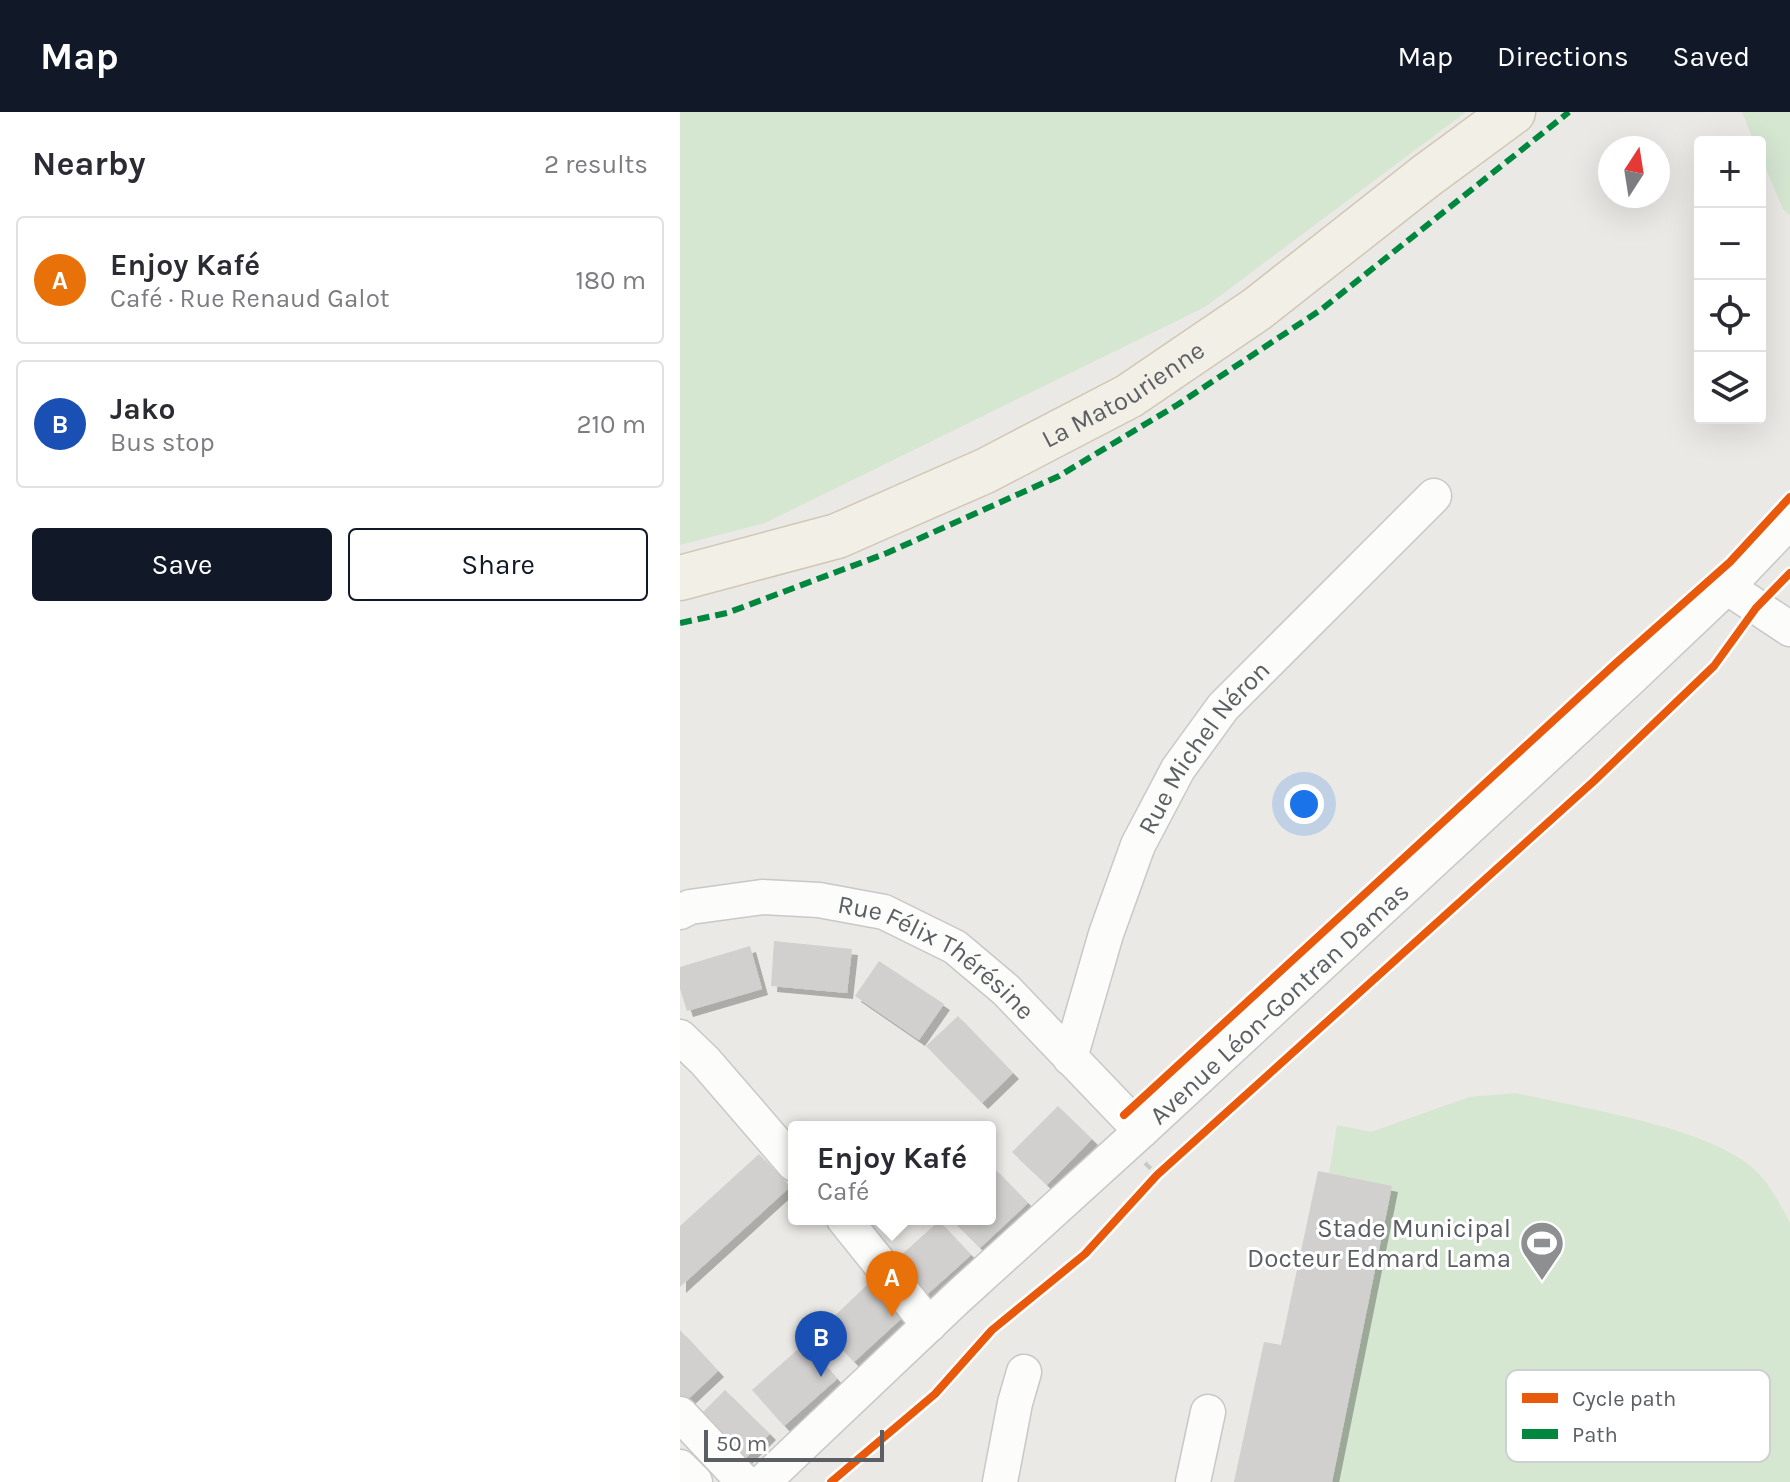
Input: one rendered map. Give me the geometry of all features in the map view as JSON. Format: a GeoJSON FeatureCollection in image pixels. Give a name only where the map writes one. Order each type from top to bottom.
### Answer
{"type":"FeatureCollection","features":[{"type":"Feature","properties":{"kind":"main road","name":"La Matourienne"},"geometry":{"type":"LineString","coordinates":[[680,578],[837,536],[985,471],[1129,396],[1257,309],[1513,112]]}},
{"type":"Feature","properties":{"kind":"street","name":"Rue Michel Néron"},"geometry":{"type":"LineString","coordinates":[[1070,1058],[1106,934],[1138,845],[1178,769],[1223,707],[1434,496]]}},
{"type":"Feature","properties":{"kind":"street","name":"Avenue Léon-Gontran Damas"},"geometry":{"type":"LineString","coordinates":[[763,1482],[1727,587],[1790,521]]}},
{"type":"Feature","properties":{"kind":"street"},"geometry":{"type":"LineString","coordinates":[[1727,587],[1790,629]]}},
{"type":"Feature","properties":{"kind":"street","name":"Rue Félix Thérésine"},"geometry":{"type":"LineString","coordinates":[[680,912],[690,907],[762,897],[819,900],[884,912],[955,947],[1006,990],[1141,1131]]}},
{"type":"Feature","properties":{"kind":"street"},"geometry":{"type":"LineString","coordinates":[[680,1037],[705,1061],[788,1157]]}},
{"type":"Feature","properties":{"kind":"street"},"geometry":{"type":"LineString","coordinates":[[849,1225],[929,1325]]}},
{"type":"Feature","properties":{"kind":"street"},"geometry":{"type":"LineString","coordinates":[[1000,1482],[1024,1372]]}},
{"type":"Feature","properties":{"kind":"street"},"geometry":{"type":"LineString","coordinates":[[1193,1482],[1208,1412]]}},
{"type":"Feature","properties":{"kind":"street"},"geometry":{"type":"LineString","coordinates":[[680,1414],[744,1482]]}},
{"type":"Feature","properties":{"kind":"street"},"geometry":{"type":"LineString","coordinates":[[680,1467],[695,1482]]}},
{"type":"Feature","properties":{"kind":"path"},"geometry":{"type":"LineString","coordinates":[[1147,1187],[1169,1165]]}},
{"type":"Feature","properties":{"kind":"green space"},"geometry":{"type":"Polygon","coordinates":[[[680,112],[1466,112],[1205,307],[765,523],[680,545],[680,112]]]}},
{"type":"Feature","properties":{"kind":"green space"},"geometry":{"type":"Polygon","coordinates":[[[1742,112],[1790,112],[1790,215],[1783,209],[1766,169],[1766,136],[1752,136],[1742,112]]]}},
{"type":"Feature","properties":{"kind":"green space","name":"Stade Municipal Docteur Edmard Lama"},"geometry":{"type":"Polygon","coordinates":[[[1516,1093],[1643,1121],[1708,1142],[1756,1171],[1771,1189],[1790,1223],[1790,1482],[1234,1482],[1264,1342],[1281,1345],[1329,1173],[1337,1125],[1371,1132],[1469,1097],[1516,1093]]]}},
{"type":"Feature","properties":{"kind":"building"},"geometry":{"type":"Polygon","coordinates":[[[774,941],[852,949],[847,993],[771,986],[774,941]]]}},
{"type":"Feature","properties":{"kind":"building"},"geometry":{"type":"Polygon","coordinates":[[[750,946],[762,989],[687,1011],[680,989],[680,967],[750,946]]]}},
{"type":"Feature","properties":{"kind":"building"},"geometry":{"type":"Polygon","coordinates":[[[879,961],[944,1004],[919,1040],[855,996],[879,961]]]}},
{"type":"Feature","properties":{"kind":"building"},"geometry":{"type":"Polygon","coordinates":[[[958,1016],[1013,1073],[982,1103],[926,1046],[958,1016]]]}},
{"type":"Feature","properties":{"kind":"building"},"geometry":{"type":"Polygon","coordinates":[[[1058,1106],[1092,1139],[1047,1185],[1012,1152],[1058,1106]]]}},
{"type":"Feature","properties":{"kind":"building"},"geometry":{"type":"Polygon","coordinates":[[[759,1154],[788,1185],[788,1189],[680,1287],[680,1226],[759,1154]]]}},
{"type":"Feature","properties":{"kind":"building"},"geometry":{"type":"Polygon","coordinates":[[[996,1170],[1028,1203],[980,1248],[957,1225],[996,1225],[996,1170]]]}},
{"type":"Feature","properties":{"kind":"building"},"geometry":{"type":"Polygon","coordinates":[[[1318,1171],[1392,1186],[1332,1482],[1234,1482],[1264,1342],[1281,1345],[1318,1171]]]}},
{"type":"Feature","properties":{"kind":"building"},"geometry":{"type":"Polygon","coordinates":[[[935,1225],[943,1225],[971,1255],[920,1301],[889,1266],[935,1225]]]}},
{"type":"Feature","properties":{"kind":"building"},"geometry":{"type":"Polygon","coordinates":[[[870,1282],[903,1317],[854,1362],[822,1328],[870,1282]]]}},
{"type":"Feature","properties":{"kind":"building"},"geometry":{"type":"Polygon","coordinates":[[[680,1330],[718,1371],[685,1402],[680,1397],[680,1330]]]}},
{"type":"Feature","properties":{"kind":"building"},"geometry":{"type":"Polygon","coordinates":[[[805,1343],[837,1379],[784,1426],[752,1390],[805,1343]]]}},
{"type":"Feature","properties":{"kind":"building"},"geometry":{"type":"Polygon","coordinates":[[[725,1390],[770,1434],[741,1463],[696,1419],[725,1390]]]}},
{"type":"Feature","properties":{"kind":"marked path"},"geometry":{"type":"LineString","coordinates":[[680,623],[727,613],[887,553],[1059,476],[1177,405],[1322,309],[1569,112]]}},
{"type":"Feature","properties":{"kind":"cycle path"},"geometry":{"type":"LineString","coordinates":[[1124,1115],[1730,562],[1790,497]]}},
{"type":"Feature","properties":{"kind":"cycle path"},"geometry":{"type":"LineString","coordinates":[[831,1482],[935,1394],[992,1330],[1085,1254],[1157,1175],[1594,781],[1714,666],[1756,608],[1790,573]]}},
{"type":"Feature","properties":{"kind":"place","name":"Stade Municipal Docteur Edmard Lama"},"geometry":{"type":"Point","coordinates":[1542,1282]}},
{"type":"Feature","properties":{"kind":"place","name":"Enjoy Kafé"},"geometry":{"type":"Point","coordinates":[892,1317]}},
{"type":"Feature","properties":{"kind":"place","name":"Jako"},"geometry":{"type":"Point","coordinates":[821,1377]}}]}
